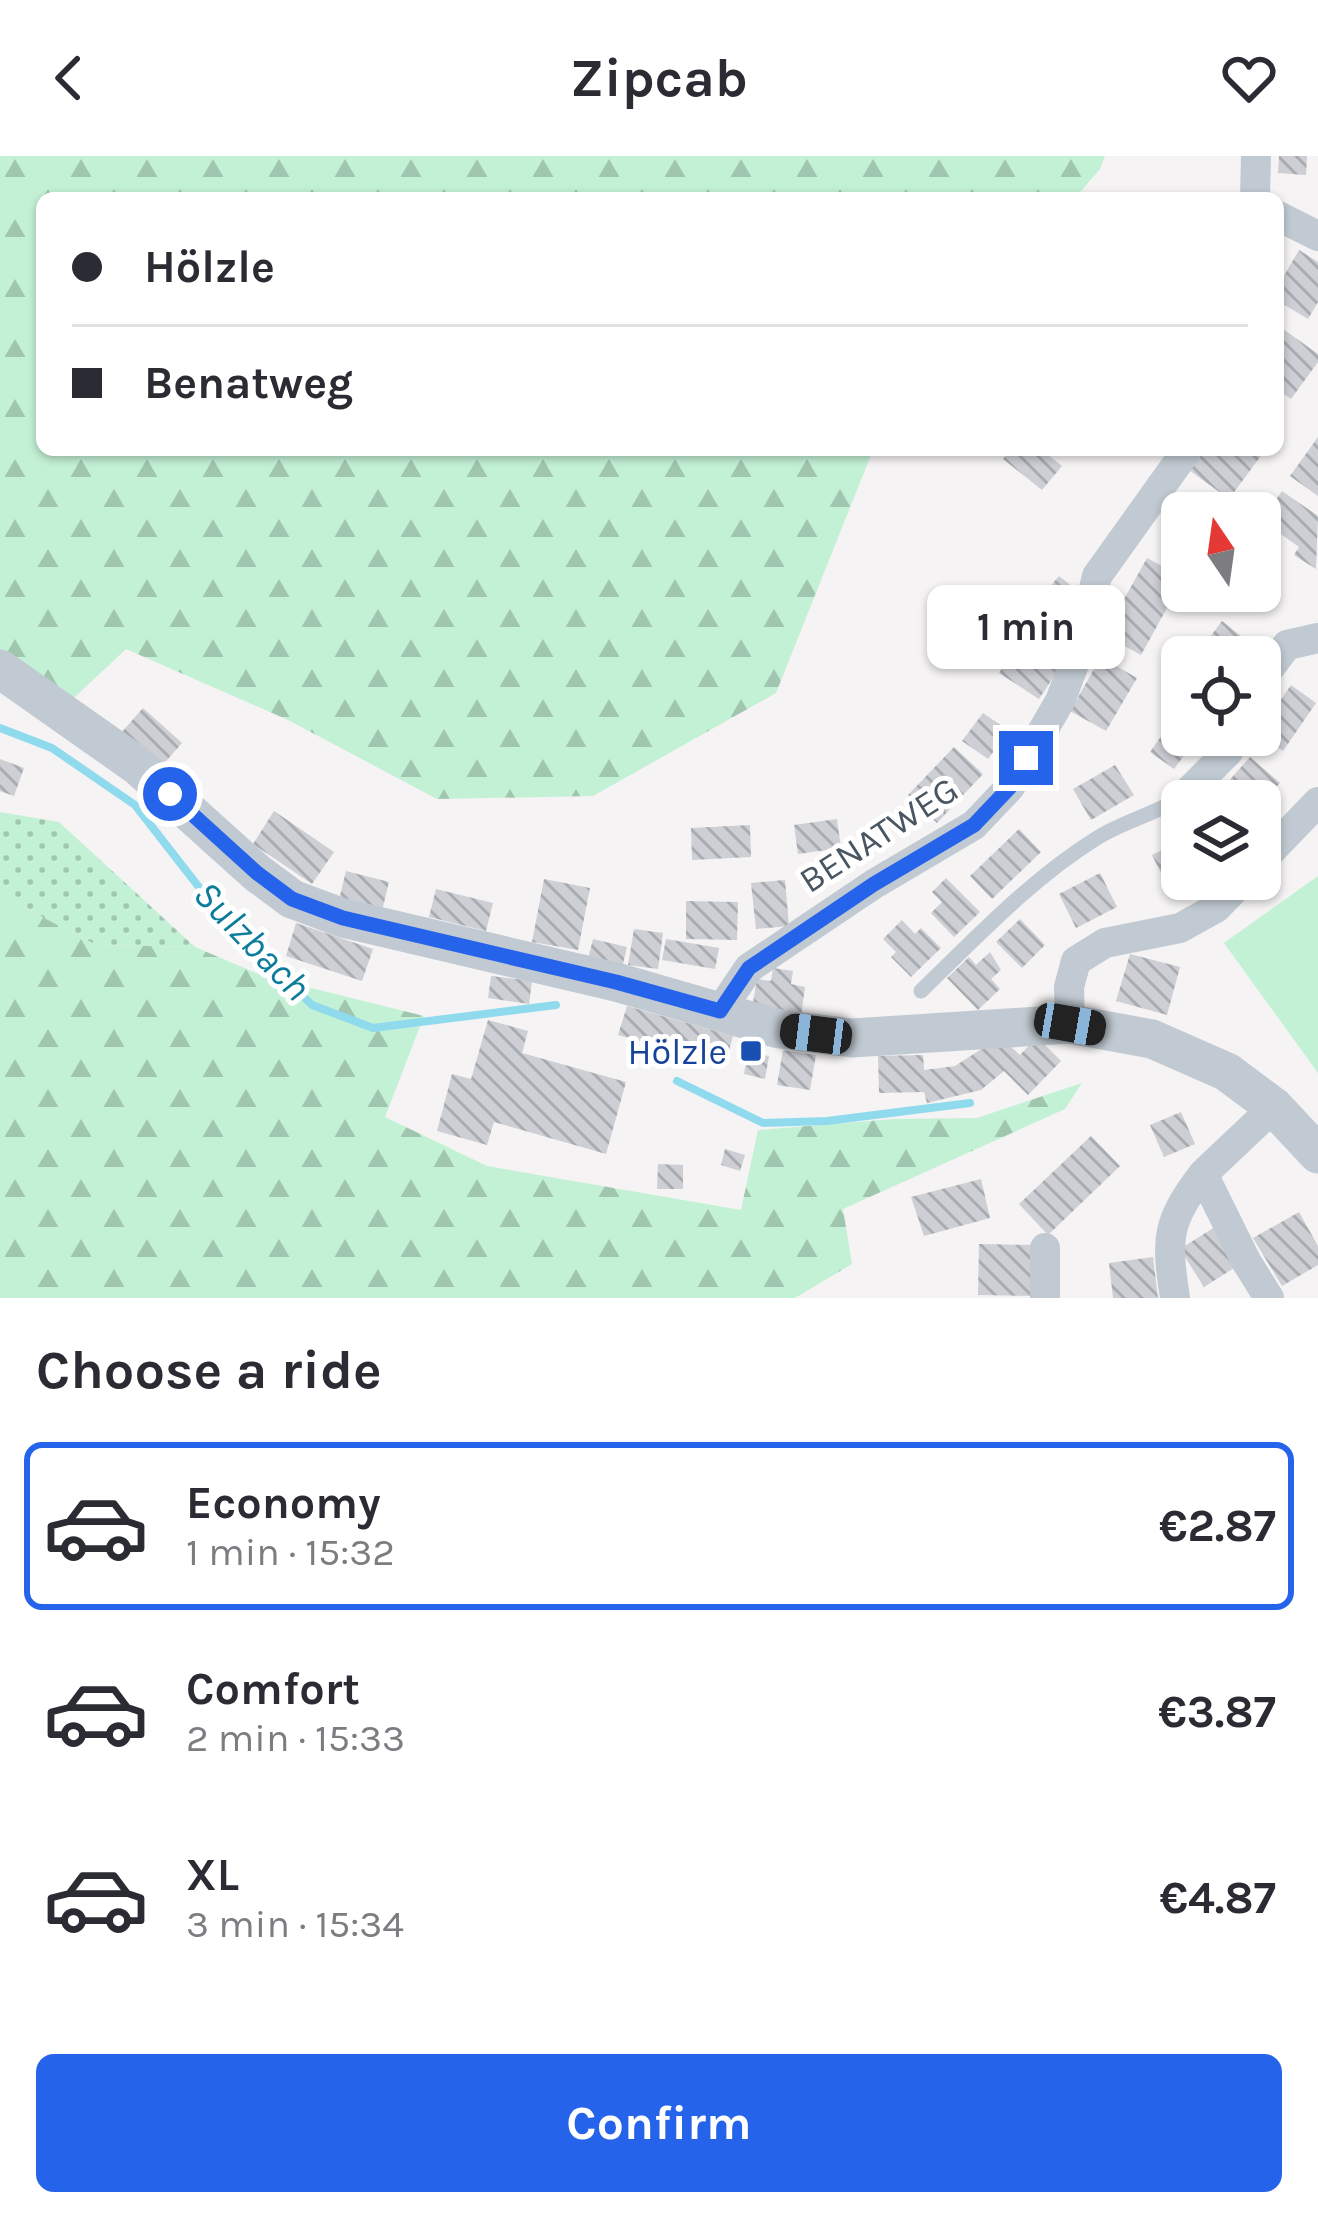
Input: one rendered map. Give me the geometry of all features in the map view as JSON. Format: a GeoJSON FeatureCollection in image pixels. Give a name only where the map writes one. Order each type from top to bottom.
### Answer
{"type":"FeatureCollection","features":[{"type":"Feature","properties":{"kind":"street"},"geometry":{"type":"LineString","coordinates":[[1256,156],[1256,192]]}},
{"type":"Feature","properties":{"kind":"street"},"geometry":{"type":"LineString","coordinates":[[1284,219],[1318,236]]}},
{"type":"Feature","properties":{"kind":"street","name":"BENATWEG"},"geometry":{"type":"LineString","coordinates":[[720,1011],[749,968],[874,884],[974,825],[1010,787],[1060,701],[1078,654],[1097,576],[1183,456]]}},
{"type":"Feature","properties":{"kind":"street"},"geometry":{"type":"LineString","coordinates":[[1281,653],[1287,645],[1318,638]]}},
{"type":"Feature","properties":{"kind":"street"},"geometry":{"type":"LineString","coordinates":[[0,669],[138,766],[292,899],[343,918],[616,982],[779,1029],[852,1038],[1070,1024],[1152,1039],[1227,1072],[1274,1107],[1318,1154]]}},
{"type":"Feature","properties":{"kind":"street"},"geometry":{"type":"LineString","coordinates":[[1200,780],[1224,756]]}},
{"type":"Feature","properties":{"kind":"street"},"geometry":{"type":"LineString","coordinates":[[1281,840],[1318,802]]}},
{"type":"Feature","properties":{"kind":"street"},"geometry":{"type":"LineString","coordinates":[[1070,1024],[1069,987],[1076,961],[1105,944],[1180,928],[1224,900]]}},
{"type":"Feature","properties":{"kind":"street"},"geometry":{"type":"LineString","coordinates":[[1175,1298],[1168,1251],[1176,1210],[1203,1174],[1274,1107]]}},
{"type":"Feature","properties":{"kind":"street"},"geometry":{"type":"LineString","coordinates":[[1203,1174],[1269,1298]]}},
{"type":"Feature","properties":{"kind":"street"},"geometry":{"type":"LineString","coordinates":[[1045,1247],[1045,1298]]}},
{"type":"Feature","properties":{"kind":"lane"},"geometry":{"type":"LineString","coordinates":[[921,991],[1029,886],[1096,838],[1161,809]]}},
{"type":"Feature","properties":{"kind":"green space"},"geometry":{"type":"Polygon","coordinates":[[[0,156],[1105,156],[1080,192],[36,192],[36,456],[871,456],[776,693],[593,796],[437,799],[288,720],[126,649],[60,711],[0,669],[0,156]]]}},
{"type":"Feature","properties":{"kind":"green space"},"geometry":{"type":"Polygon","coordinates":[[[0,812],[59,822],[195,947],[96,945],[0,895],[0,812]]]}},
{"type":"Feature","properties":{"kind":"green space"},"geometry":{"type":"Polygon","coordinates":[[[1318,876],[1318,1073],[1224,943],[1318,876]]]}},
{"type":"Feature","properties":{"kind":"green space"},"geometry":{"type":"Polygon","coordinates":[[[0,895],[96,945],[195,947],[263,976],[424,1016],[385,1117],[487,1166],[741,1210],[758,1130],[977,1118],[1082,1083],[1065,1109],[843,1209],[852,1264],[795,1298],[0,1298],[0,895]]]}},
{"type":"Feature","properties":{"kind":"building"},"geometry":{"type":"Polygon","coordinates":[[[1279,156],[1307,156],[1306,175],[1278,173],[1279,156]]]}},
{"type":"Feature","properties":{"kind":"building"},"geometry":{"type":"Polygon","coordinates":[[[1299,250],[1318,262],[1318,302],[1308,319],[1284,305],[1284,276],[1299,250]]]}},
{"type":"Feature","properties":{"kind":"building"},"geometry":{"type":"Polygon","coordinates":[[[1284,330],[1318,354],[1318,362],[1291,399],[1284,394],[1284,330]]]}},
{"type":"Feature","properties":{"kind":"building"},"geometry":{"type":"Polygon","coordinates":[[[1318,437],[1318,496],[1290,476],[1318,437]]]}},
{"type":"Feature","properties":{"kind":"building"},"geometry":{"type":"Polygon","coordinates":[[[1050,456],[1062,466],[1042,490],[1003,459],[1050,456]]]}},
{"type":"Feature","properties":{"kind":"building"},"geometry":{"type":"Polygon","coordinates":[[[1199,456],[1261,456],[1234,492],[1219,492],[1189,470],[1199,456]]]}},
{"type":"Feature","properties":{"kind":"building"},"geometry":{"type":"Polygon","coordinates":[[[1281,492],[1318,516],[1316,569],[1294,555],[1299,547],[1281,534],[1281,492]]]}},
{"type":"Feature","properties":{"kind":"building"},"geometry":{"type":"Polygon","coordinates":[[[1147,558],[1161,566],[1161,612],[1165,612],[1141,655],[1104,635],[1147,558]]]}},
{"type":"Feature","properties":{"kind":"building"},"geometry":{"type":"Polygon","coordinates":[[[1059,576],[1082,594],[1067,613],[1043,595],[1059,576]]]}},
{"type":"Feature","properties":{"kind":"building"},"geometry":{"type":"Polygon","coordinates":[[[1222,621],[1241,636],[1211,636],[1222,621]]]}},
{"type":"Feature","properties":{"kind":"building"},"geometry":{"type":"Polygon","coordinates":[[[1024,635],[1064,661],[1039,699],[999,673],[1024,635]]]}},
{"type":"Feature","properties":{"kind":"building"},"geometry":{"type":"Polygon","coordinates":[[[1101,657],[1137,678],[1106,731],[1070,711],[1101,657]]]}},
{"type":"Feature","properties":{"kind":"building"},"geometry":{"type":"Polygon","coordinates":[[[1291,685],[1316,703],[1283,751],[1281,750],[1281,700],[1291,685]]]}},
{"type":"Feature","properties":{"kind":"building"},"geometry":{"type":"Polygon","coordinates":[[[143,708],[182,743],[160,768],[121,733],[143,708]]]}},
{"type":"Feature","properties":{"kind":"building"},"geometry":{"type":"Polygon","coordinates":[[[983,713],[1009,731],[988,759],[962,741],[983,713]]]}},
{"type":"Feature","properties":{"kind":"building"},"geometry":{"type":"Polygon","coordinates":[[[1161,736],[1161,756],[1184,756],[1174,769],[1150,752],[1161,736]]]}},
{"type":"Feature","properties":{"kind":"building"},"geometry":{"type":"Polygon","coordinates":[[[954,747],[983,774],[937,823],[908,795],[954,747]]]}},
{"type":"Feature","properties":{"kind":"building"},"geometry":{"type":"Polygon","coordinates":[[[1250,757],[1277,780],[1230,780],[1250,757]]]}},
{"type":"Feature","properties":{"kind":"building"},"geometry":{"type":"Polygon","coordinates":[[[0,759],[24,768],[14,796],[0,791],[0,759]]]}},
{"type":"Feature","properties":{"kind":"building"},"geometry":{"type":"Polygon","coordinates":[[[1115,765],[1134,795],[1091,820],[1073,789],[1115,765]]]}},
{"type":"Feature","properties":{"kind":"building"},"geometry":{"type":"Polygon","coordinates":[[[274,811],[334,852],[312,884],[253,844],[274,811]]]}},
{"type":"Feature","properties":{"kind":"building"},"geometry":{"type":"Polygon","coordinates":[[[837,819],[841,848],[798,854],[794,825],[837,819]]]}},
{"type":"Feature","properties":{"kind":"building"},"geometry":{"type":"Polygon","coordinates":[[[750,825],[751,857],[692,860],[691,828],[750,825]]]}},
{"type":"Feature","properties":{"kind":"building"},"geometry":{"type":"Polygon","coordinates":[[[1019,829],[1041,852],[992,899],[970,876],[1019,829]]]}},
{"type":"Feature","properties":{"kind":"building"},"geometry":{"type":"Polygon","coordinates":[[[1161,850],[1161,873],[1152,855],[1161,850]]]}},
{"type":"Feature","properties":{"kind":"building"},"geometry":{"type":"Polygon","coordinates":[[[346,871],[389,882],[382,911],[339,900],[346,871]]]}},
{"type":"Feature","properties":{"kind":"building"},"geometry":{"type":"Polygon","coordinates":[[[1100,873],[1117,907],[1076,928],[1059,894],[1100,873]]]}},
{"type":"Feature","properties":{"kind":"building"},"geometry":{"type":"Polygon","coordinates":[[[946,878],[980,912],[954,937],[931,913],[942,902],[932,892],[946,878]]]}},
{"type":"Feature","properties":{"kind":"building"},"geometry":{"type":"Polygon","coordinates":[[[544,879],[590,888],[578,950],[532,942],[544,879]]]}},
{"type":"Feature","properties":{"kind":"building"},"geometry":{"type":"Polygon","coordinates":[[[785,880],[789,926],[756,929],[751,883],[785,880]]]}},
{"type":"Feature","properties":{"kind":"building"},"geometry":{"type":"Polygon","coordinates":[[[436,889],[493,903],[486,931],[429,917],[436,889]]]}},
{"type":"Feature","properties":{"kind":"building"},"geometry":{"type":"Polygon","coordinates":[[[686,901],[738,902],[737,940],[686,939],[686,901]]]}},
{"type":"Feature","properties":{"kind":"building"},"geometry":{"type":"Polygon","coordinates":[[[1020,919],[1045,945],[1022,968],[996,942],[1020,919]]]}},
{"type":"Feature","properties":{"kind":"building"},"geometry":{"type":"Polygon","coordinates":[[[902,920],[915,934],[921,928],[941,948],[911,977],[891,957],[896,952],[883,939],[902,920]]]}},
{"type":"Feature","properties":{"kind":"building"},"geometry":{"type":"Polygon","coordinates":[[[296,923],[373,949],[362,981],[286,956],[296,923]]]}},
{"type":"Feature","properties":{"kind":"building"},"geometry":{"type":"Polygon","coordinates":[[[634,929],[663,933],[658,969],[628,965],[634,929]]]}},
{"type":"Feature","properties":{"kind":"building"},"geometry":{"type":"Polygon","coordinates":[[[593,939],[627,947],[622,968],[588,959],[593,939]]]}},
{"type":"Feature","properties":{"kind":"building"},"geometry":{"type":"Polygon","coordinates":[[[666,939],[719,948],[715,969],[662,960],[666,939]]]}},
{"type":"Feature","properties":{"kind":"building"},"geometry":{"type":"Polygon","coordinates":[[[990,952],[1001,970],[991,979],[1000,989],[978,1010],[947,978],[969,957],[976,965],[990,952]]]}},
{"type":"Feature","properties":{"kind":"building"},"geometry":{"type":"Polygon","coordinates":[[[1130,954],[1180,967],[1167,1015],[1116,1001],[1130,954]]]}},
{"type":"Feature","properties":{"kind":"building"},"geometry":{"type":"Polygon","coordinates":[[[773,968],[793,971],[791,984],[805,987],[801,1016],[752,1008],[757,979],[771,981],[773,968]]]}},
{"type":"Feature","properties":{"kind":"building"},"geometry":{"type":"Polygon","coordinates":[[[491,976],[532,981],[529,1004],[488,998],[491,976]]]}},
{"type":"Feature","properties":{"kind":"building"},"geometry":{"type":"Polygon","coordinates":[[[627,1006],[733,1036],[725,1065],[618,1035],[627,1006]]]}},
{"type":"Feature","properties":{"kind":"building"},"geometry":{"type":"Polygon","coordinates":[[[488,1020],[528,1031],[522,1053],[626,1082],[606,1154],[494,1122],[487,1145],[437,1131],[452,1074],[471,1079],[488,1020]]]}},
{"type":"Feature","properties":{"kind":"building"},"geometry":{"type":"Polygon","coordinates":[[[1000,1037],[1020,1055],[1037,1037],[1061,1061],[1028,1095],[1004,1071],[981,1090],[927,1103],[924,1092],[879,1093],[878,1056],[923,1055],[924,1070],[955,1066],[1000,1037]]]}},
{"type":"Feature","properties":{"kind":"building"},"geometry":{"type":"Polygon","coordinates":[[[783,1050],[816,1055],[810,1090],[777,1085],[783,1050]]]}},
{"type":"Feature","properties":{"kind":"building"},"geometry":{"type":"Polygon","coordinates":[[[748,1052],[769,1056],[765,1079],[744,1074],[748,1052]]]}},
{"type":"Feature","properties":{"kind":"building"},"geometry":{"type":"Polygon","coordinates":[[[1181,1112],[1195,1144],[1164,1157],[1150,1125],[1181,1112]]]}},
{"type":"Feature","properties":{"kind":"building"},"geometry":{"type":"Polygon","coordinates":[[[1091,1136],[1120,1166],[1048,1235],[1019,1204],[1091,1136]]]}},
{"type":"Feature","properties":{"kind":"building"},"geometry":{"type":"Polygon","coordinates":[[[725,1149],[745,1155],[740,1171],[721,1165],[725,1149]]]}},
{"type":"Feature","properties":{"kind":"building"},"geometry":{"type":"Polygon","coordinates":[[[658,1164],[683,1165],[683,1189],[657,1189],[658,1164]]]}},
{"type":"Feature","properties":{"kind":"building"},"geometry":{"type":"Polygon","coordinates":[[[981,1179],[990,1218],[924,1236],[911,1197],[981,1179]]]}},
{"type":"Feature","properties":{"kind":"building"},"geometry":{"type":"Polygon","coordinates":[[[1299,1212],[1318,1246],[1318,1265],[1282,1286],[1253,1238],[1299,1212]]]}},
{"type":"Feature","properties":{"kind":"building"},"geometry":{"type":"Polygon","coordinates":[[[1218,1225],[1242,1263],[1204,1287],[1180,1249],[1218,1225]]]}},
{"type":"Feature","properties":{"kind":"building"},"geometry":{"type":"Polygon","coordinates":[[[979,1244],[1038,1245],[1038,1296],[978,1295],[979,1244]]]}},
{"type":"Feature","properties":{"kind":"building"},"geometry":{"type":"Polygon","coordinates":[[[1153,1257],[1158,1298],[1113,1298],[1109,1263],[1153,1257]]]}},
{"type":"Feature","properties":{"kind":"waterway","name":"Sulzbach"},"geometry":{"type":"LineString","coordinates":[[0,728],[52,748],[135,805],[223,918],[312,1005],[373,1028],[556,1005]]}},
{"type":"Feature","properties":{"kind":"waterway","name":"Sulzbach"},"geometry":{"type":"LineString","coordinates":[[677,1081],[763,1123],[827,1121],[970,1103]]}},
{"type":"Feature","properties":{"kind":"place","name":"Hölzle"},"geometry":{"type":"Point","coordinates":[751,1051]}},
{"type":"Feature","properties":{"kind":"route"},"geometry":{"type":"LineString","coordinates":[[170,794],[292,899],[343,918],[720,1011],[749,968],[874,884],[974,825],[1010,787],[1026,758]]}}]}
